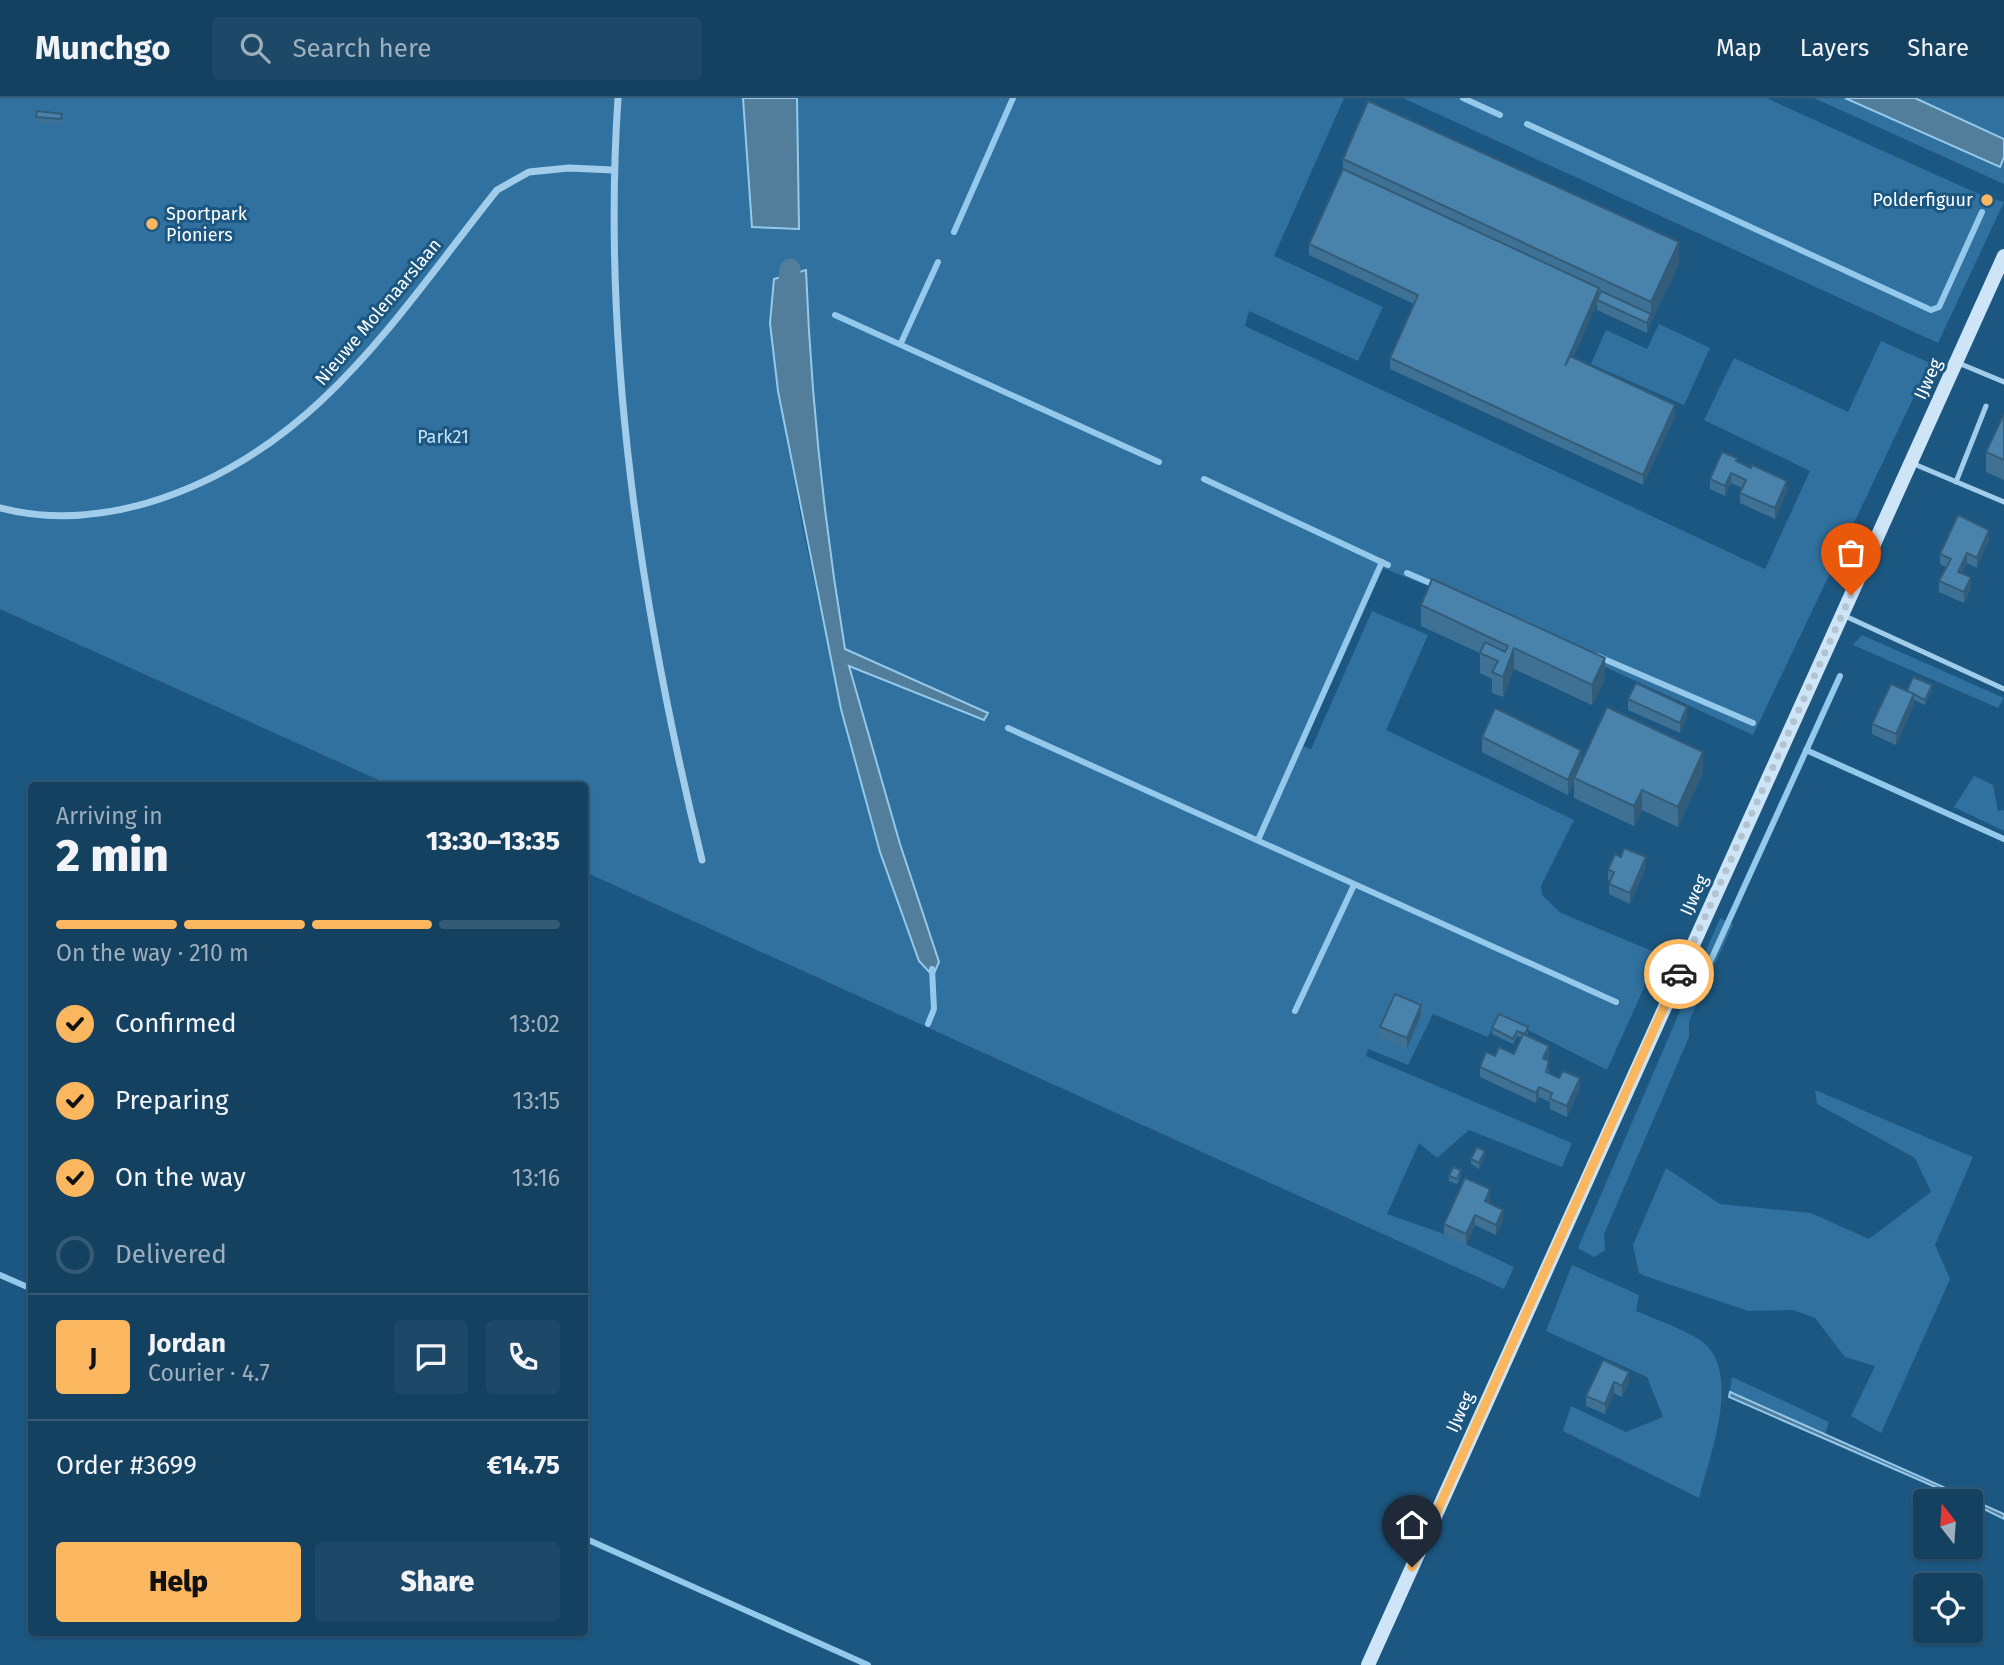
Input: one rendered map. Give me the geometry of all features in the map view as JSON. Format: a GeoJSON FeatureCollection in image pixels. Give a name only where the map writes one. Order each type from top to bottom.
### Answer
{"type":"FeatureCollection","features":[{"type":"Feature","properties":{"kind":"street"},"geometry":{"type":"LineString","coordinates":[[618,98],[613,170],[622,382],[641,565],[684,785],[702,860]]}},
{"type":"Feature","properties":{"kind":"street","name":"Nieuwe Molenaarslaan"},"geometry":{"type":"LineString","coordinates":[[0,508],[24,515],[72,518],[124,509],[213,479],[276,440],[324,401],[353,371],[497,190],[529,172],[569,168],[613,170]]}},
{"type":"Feature","properties":{"kind":"street","name":"IJweg"},"geometry":{"type":"LineString","coordinates":[[1368,1665],[2004,257]]}},
{"type":"Feature","properties":{"kind":"lane"},"geometry":{"type":"LineString","coordinates":[[1956,362],[2004,383]]}},
{"type":"Feature","properties":{"kind":"lane"},"geometry":{"type":"LineString","coordinates":[[1956,482],[1986,406]]}},
{"type":"Feature","properties":{"kind":"lane"},"geometry":{"type":"LineString","coordinates":[[1911,462],[2004,502]]}},
{"type":"Feature","properties":{"kind":"lane"},"geometry":{"type":"LineString","coordinates":[[1842,615],[2004,689]]}},
{"type":"Feature","properties":{"kind":"green space","name":"Park21"},"geometry":{"type":"Polygon","coordinates":[[[0,98],[743,98],[752,226],[799,229],[797,98],[1344,98],[1274,256],[1383,307],[1358,361],[1249,311],[1245,326],[1765,569],[1810,471],[1704,420],[1734,358],[1848,412],[1881,341],[1930,363],[1753,735],[1438,590],[1383,568],[1303,746],[1311,749],[1372,611],[1428,635],[1386,730],[1574,820],[1541,886],[1542,895],[1561,913],[1659,954],[1607,1070],[1498,1015],[1488,1037],[1433,1014],[1408,1065],[1368,1049],[1366,1056],[1572,1143],[1562,1167],[1469,1130],[1437,1158],[1419,1143],[1387,1214],[1444,1234],[1514,1267],[1504,1289],[588,873],[588,782],[383,782],[0,609],[0,98]],[[806,270],[778,391],[803,529],[841,709],[939,962],[900,844],[849,665],[983,720],[845,650],[831,555],[811,366],[806,270]]]}},
{"type":"Feature","properties":{"kind":"green space"},"geometry":{"type":"Polygon","coordinates":[[[1403,98],[1766,98],[1983,196],[2004,202],[1938,343],[1403,98]]]}},
{"type":"Feature","properties":{"kind":"green space"},"geometry":{"type":"Polygon","coordinates":[[[1814,98],[1845,98],[1999,167],[2004,157],[2004,184],[1814,98]]]}},
{"type":"Feature","properties":{"kind":"green space"},"geometry":{"type":"Polygon","coordinates":[[[1915,98],[2004,98],[2004,139],[1915,98]]]}},
{"type":"Feature","properties":{"kind":"green space"},"geometry":{"type":"Polygon","coordinates":[[[1659,324],[1710,348],[1684,405],[1591,364],[1606,330],[1647,349],[1659,324]]]}},
{"type":"Feature","properties":{"kind":"green space"},"geometry":{"type":"Polygon","coordinates":[[[1862,635],[2004,698],[1998,708],[1853,645],[1862,635]]]}},
{"type":"Feature","properties":{"kind":"green space"},"geometry":{"type":"Polygon","coordinates":[[[1974,776],[1993,785],[1998,811],[2004,810],[2004,831],[1954,807],[1974,776]]]}},
{"type":"Feature","properties":{"kind":"green space"},"geometry":{"type":"Polygon","coordinates":[[[1720,918],[1733,924],[1689,1021],[1689,1037],[1604,1234],[1605,1250],[1594,1257],[1578,1248],[1720,918]]]}},
{"type":"Feature","properties":{"kind":"green space"},"geometry":{"type":"Polygon","coordinates":[[[1815,1090],[1973,1157],[1935,1245],[1950,1279],[1881,1433],[1851,1416],[1875,1366],[1845,1357],[1815,1318],[1793,1310],[1748,1311],[1645,1276],[1639,1273],[1633,1245],[1666,1168],[1720,1204],[1811,1213],[1869,1239],[1931,1192],[1915,1158],[1817,1104],[1815,1090]]]}},
{"type":"Feature","properties":{"kind":"green space"},"geometry":{"type":"Polygon","coordinates":[[[1572,1265],[1639,1295],[1636,1311],[1693,1336],[1713,1354],[1720,1372],[1720,1415],[1699,1498],[1563,1431],[1571,1406],[1626,1432],[1663,1417],[1647,1377],[1546,1331],[1572,1265]]]}},
{"type":"Feature","properties":{"kind":"green space"},"geometry":{"type":"Polygon","coordinates":[[[1732,1377],[1829,1422],[1825,1434],[1730,1392],[1732,1377]]]}},
{"type":"Feature","properties":{"kind":"shaded area"},"geometry":{"type":"Polygon","coordinates":[[[743,98],[797,98],[799,229],[752,227],[743,98]]]}},
{"type":"Feature","properties":{"kind":"shaded area"},"geometry":{"type":"Polygon","coordinates":[[[1845,98],[1915,98],[2004,139],[2004,157],[2000,167],[1845,98]]]}},
{"type":"Feature","properties":{"kind":"shaded area"},"geometry":{"type":"Polygon","coordinates":[[[806,270],[819,460],[845,649],[988,713],[984,720],[849,666],[900,844],[939,962],[933,976],[919,961],[880,852],[841,709],[778,391],[770,323],[774,279],[806,270]]]}},
{"type":"Feature","properties":{"kind":"shaded area"},"geometry":{"type":"Polygon","coordinates":[[[1730,1392],[1948,1489],[1940,1489],[1729,1397],[1730,1392]]]}},
{"type":"Feature","properties":{"kind":"shaded area"},"geometry":{"type":"Polygon","coordinates":[[[1983,1505],[2004,1514],[2004,1519],[1983,1508],[1983,1505]]]}},
{"type":"Feature","properties":{"kind":"building"},"geometry":{"type":"Polygon","coordinates":[[[1368,101],[1679,242],[1651,302],[1343,159],[1368,101]]]}},
{"type":"Feature","properties":{"kind":"building"},"geometry":{"type":"Polygon","coordinates":[[[37,111],[62,114],[61,119],[36,117],[37,111]]]}},
{"type":"Feature","properties":{"kind":"building"},"geometry":{"type":"Polygon","coordinates":[[[1343,169],[1599,288],[1565,366],[1570,356],[1675,405],[1643,475],[1390,358],[1418,295],[1309,244],[1343,169]]]}},
{"type":"Feature","properties":{"kind":"building"},"geometry":{"type":"Polygon","coordinates":[[[1601,291],[1651,314],[1647,323],[1597,300],[1601,291]]]}},
{"type":"Feature","properties":{"kind":"building"},"geometry":{"type":"Polygon","coordinates":[[[2004,414],[2004,460],[1986,452],[2004,414]]]}},
{"type":"Feature","properties":{"kind":"building"},"geometry":{"type":"Polygon","coordinates":[[[1722,452],[1751,468],[1752,465],[1787,481],[1775,508],[1740,493],[1746,480],[1731,473],[1725,486],[1710,479],[1722,452]]]}},
{"type":"Feature","properties":{"kind":"building"},"geometry":{"type":"Polygon","coordinates":[[[1958,515],[1989,530],[1977,558],[1967,553],[1958,572],[1971,577],[1964,592],[1939,581],[1951,559],[1940,554],[1958,515]]]}},
{"type":"Feature","properties":{"kind":"building"},"geometry":{"type":"Polygon","coordinates":[[[1432,579],[1605,658],[1592,685],[1514,648],[1503,677],[1492,672],[1498,661],[1480,653],[1485,642],[1505,652],[1508,646],[1421,605],[1432,579]]]}},
{"type":"Feature","properties":{"kind":"building"},"geometry":{"type":"Polygon","coordinates":[[[1913,677],[1932,685],[1925,700],[1907,691],[1913,677]]]}},
{"type":"Feature","properties":{"kind":"building"},"geometry":{"type":"Polygon","coordinates":[[[1636,683],[1687,707],[1680,723],[1628,699],[1636,683]]]}},
{"type":"Feature","properties":{"kind":"building"},"geometry":{"type":"Polygon","coordinates":[[[1891,684],[1914,694],[1896,734],[1872,724],[1891,684]]]}},
{"type":"Feature","properties":{"kind":"building"},"geometry":{"type":"Polygon","coordinates":[[[1607,707],[1703,752],[1678,807],[1642,790],[1634,806],[1574,778],[1607,707]]]}},
{"type":"Feature","properties":{"kind":"building"},"geometry":{"type":"Polygon","coordinates":[[[1495,708],[1581,750],[1568,780],[1482,737],[1495,708]]]}},
{"type":"Feature","properties":{"kind":"building"},"geometry":{"type":"Polygon","coordinates":[[[1624,848],[1646,857],[1630,893],[1609,884],[1614,872],[1608,870],[1615,854],[1621,857],[1624,848]]]}},
{"type":"Feature","properties":{"kind":"building"},"geometry":{"type":"Polygon","coordinates":[[[1395,994],[1421,1005],[1407,1038],[1380,1027],[1395,994]]]}},
{"type":"Feature","properties":{"kind":"building"},"geometry":{"type":"Polygon","coordinates":[[[1499,1014],[1528,1027],[1525,1034],[1517,1031],[1513,1039],[1492,1028],[1499,1014]]]}},
{"type":"Feature","properties":{"kind":"building"},"geometry":{"type":"Polygon","coordinates":[[[1523,1034],[1549,1046],[1543,1058],[1549,1061],[1546,1072],[1559,1078],[1563,1071],[1580,1078],[1567,1106],[1550,1099],[1552,1093],[1539,1087],[1536,1093],[1480,1067],[1486,1052],[1495,1056],[1499,1047],[1514,1054],[1523,1034]]]}},
{"type":"Feature","properties":{"kind":"building"},"geometry":{"type":"Polygon","coordinates":[[[1477,1147],[1485,1151],[1479,1163],[1471,1159],[1477,1147]]]}},
{"type":"Feature","properties":{"kind":"building"},"geometry":{"type":"Polygon","coordinates":[[[1453,1167],[1461,1170],[1457,1179],[1449,1176],[1453,1167]]]}},
{"type":"Feature","properties":{"kind":"building"},"geometry":{"type":"Polygon","coordinates":[[[1465,1178],[1490,1189],[1485,1201],[1503,1210],[1496,1225],[1475,1215],[1466,1234],[1444,1224],[1465,1178]]]}},
{"type":"Feature","properties":{"kind":"building"},"geometry":{"type":"Polygon","coordinates":[[[1603,1360],[1629,1372],[1622,1386],[1614,1382],[1605,1404],[1586,1396],[1603,1360]]]}},
{"type":"Feature","properties":{"kind":"waterway"},"geometry":{"type":"LineString","coordinates":[[954,232],[1013,98]]}},
{"type":"Feature","properties":{"kind":"waterway"},"geometry":{"type":"LineString","coordinates":[[1463,98],[1500,115]]}},
{"type":"Feature","properties":{"kind":"waterway"},"geometry":{"type":"LineString","coordinates":[[1527,124],[1931,310],[1939,307],[1982,212]]}},
{"type":"Feature","properties":{"kind":"waterway"},"geometry":{"type":"LineString","coordinates":[[901,343],[938,262]]}},
{"type":"Feature","properties":{"kind":"waterway"},"geometry":{"type":"LineString","coordinates":[[788,302],[790,269]]}},
{"type":"Feature","properties":{"kind":"waterway"},"geometry":{"type":"LineString","coordinates":[[835,315],[1159,462]]}},
{"type":"Feature","properties":{"kind":"waterway"},"geometry":{"type":"LineString","coordinates":[[1204,479],[1388,565]]}},
{"type":"Feature","properties":{"kind":"waterway"},"geometry":{"type":"LineString","coordinates":[[1258,840],[1382,562]]}},
{"type":"Feature","properties":{"kind":"waterway"},"geometry":{"type":"LineString","coordinates":[[1407,573],[1437,586]]}},
{"type":"Feature","properties":{"kind":"waterway"},"geometry":{"type":"LineString","coordinates":[[1597,656],[1753,723]]}},
{"type":"Feature","properties":{"kind":"waterway"},"geometry":{"type":"LineString","coordinates":[[1700,984],[1840,676]]}},
{"type":"Feature","properties":{"kind":"waterway"},"geometry":{"type":"LineString","coordinates":[[1008,728],[1616,1002]]}},
{"type":"Feature","properties":{"kind":"waterway"},"geometry":{"type":"LineString","coordinates":[[1806,750],[2004,839]]}},
{"type":"Feature","properties":{"kind":"waterway"},"geometry":{"type":"LineString","coordinates":[[1295,1011],[1354,885]]}},
{"type":"Feature","properties":{"kind":"waterway"},"geometry":{"type":"LineString","coordinates":[[928,1024],[934,1009],[932,969]]}},
{"type":"Feature","properties":{"kind":"waterway"},"geometry":{"type":"LineString","coordinates":[[0,1275],[28,1287]]}},
{"type":"Feature","properties":{"kind":"waterway"},"geometry":{"type":"LineString","coordinates":[[588,1540],[868,1665]]}},
{"type":"Feature","properties":{"kind":"way so far"},"geometry":{"type":"LineString","coordinates":[[1679,974],[1851,595]]}},
{"type":"Feature","properties":{"kind":"place","name":"Polderfiguur"},"geometry":{"type":"Point","coordinates":[1987,200]}},
{"type":"Feature","properties":{"kind":"place","name":"Sportpark Pioniers"},"geometry":{"type":"Point","coordinates":[152,224]}},
{"type":"Feature","properties":{"kind":"route"},"geometry":{"type":"LineString","coordinates":[[1412,1567],[1679,974]]}}]}
